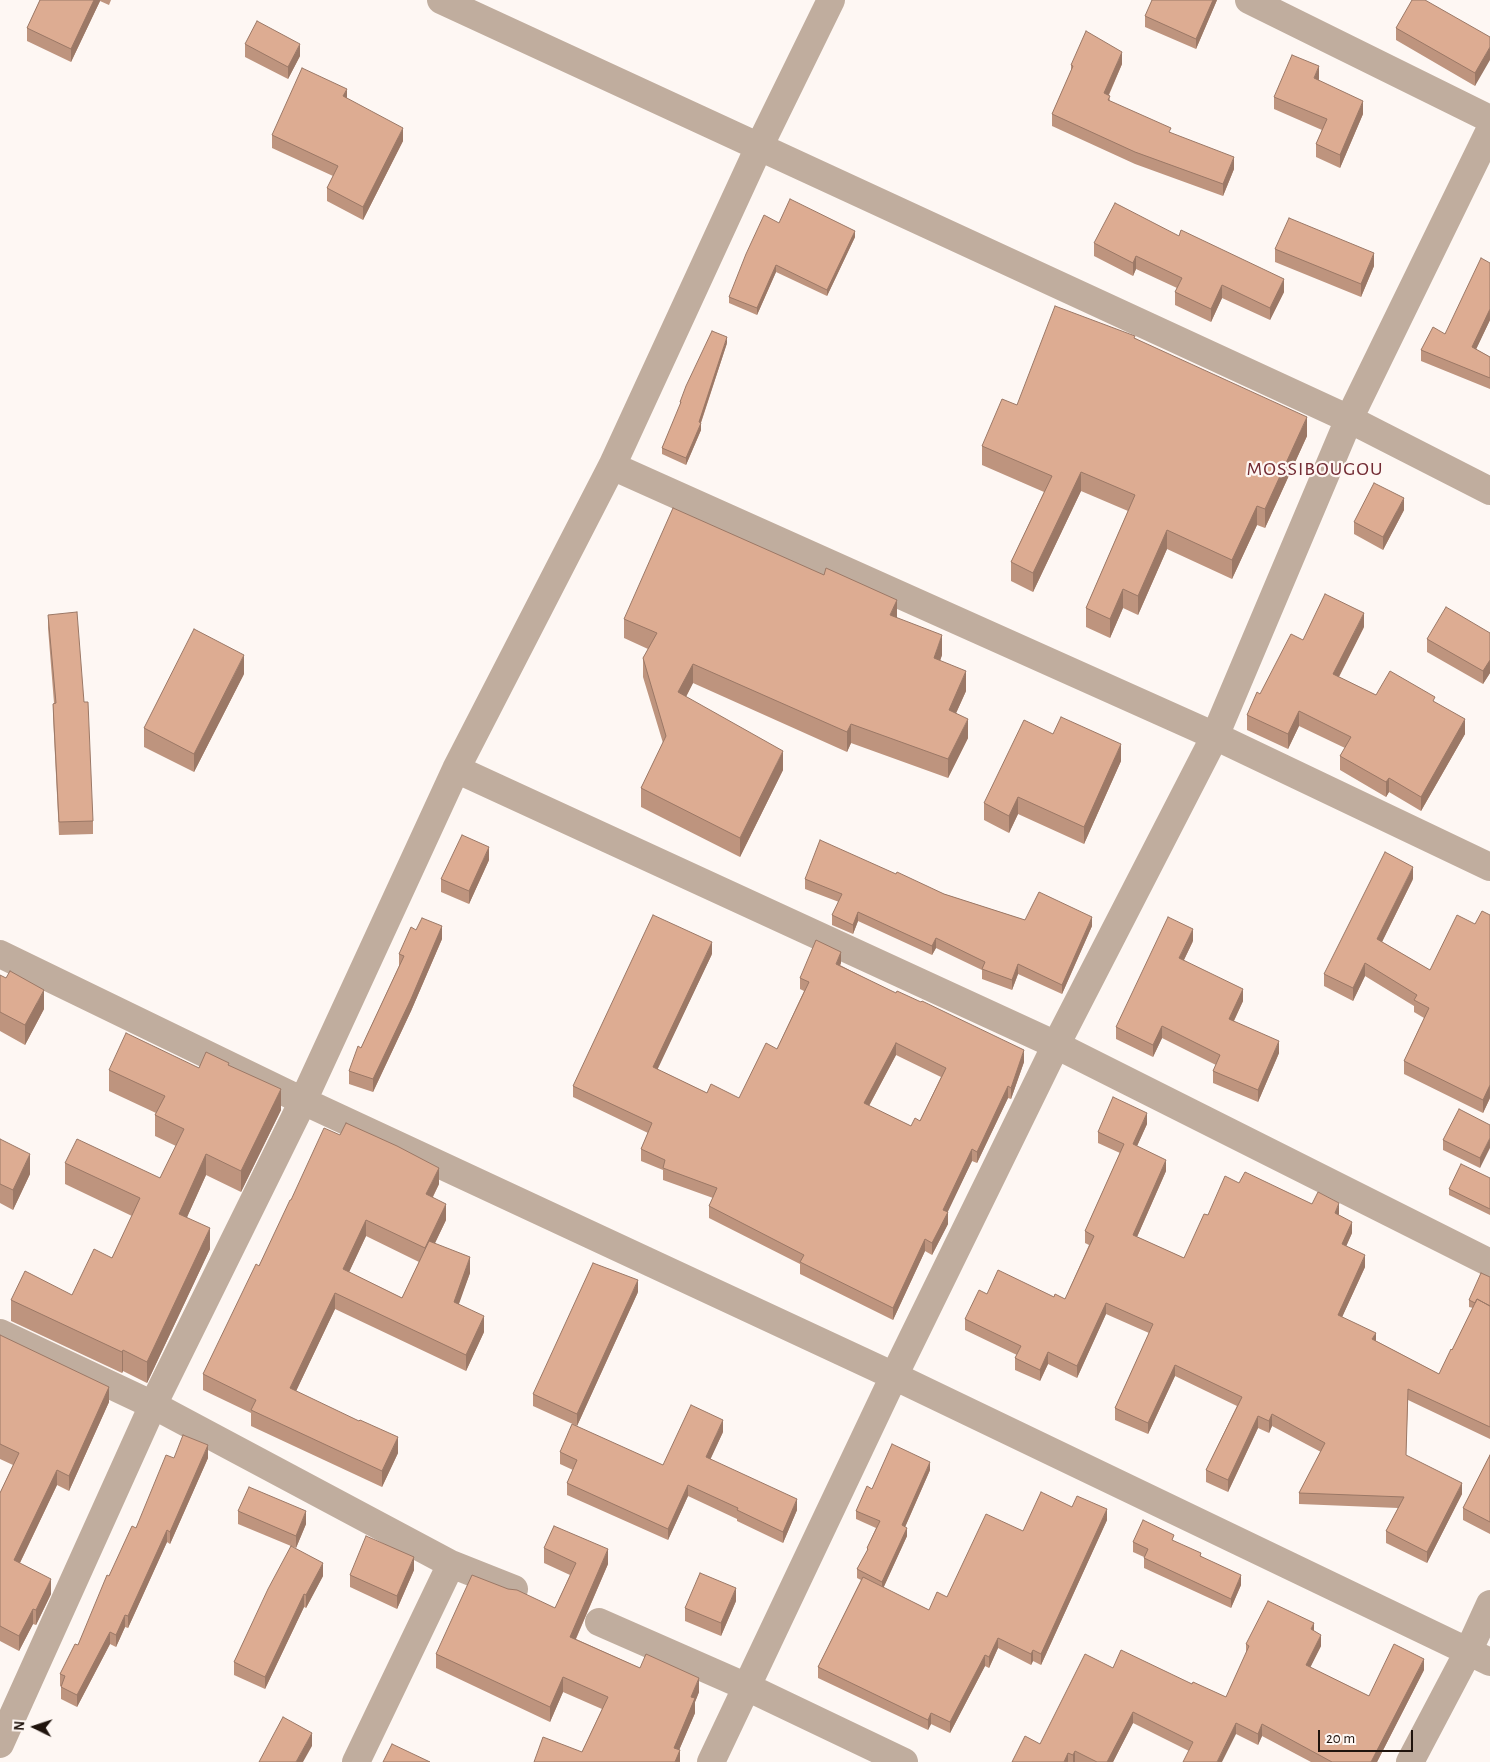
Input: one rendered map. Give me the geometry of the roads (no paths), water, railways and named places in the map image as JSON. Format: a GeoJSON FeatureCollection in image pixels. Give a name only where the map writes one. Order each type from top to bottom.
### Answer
{"type":"FeatureCollection","features":[{"type":"Feature","properties":{"kind":"street"},"geometry":{"type":"LineString","coordinates":[[441,0],[1349,419],[1490,491]]}},
{"type":"Feature","properties":{"kind":"street"},"geometry":{"type":"LineString","coordinates":[[0,1744],[153,1405],[303,1101],[456,769],[612,466],[759,147],[831,0]]}},
{"type":"Feature","properties":{"kind":"street"},"geometry":{"type":"LineString","coordinates":[[1249,0],[1490,119]]}},
{"type":"Feature","properties":{"kind":"street"},"geometry":{"type":"LineString","coordinates":[[711,1762],[894,1376],[1056,1044],[1215,736],[1349,419],[1490,130]]}},
{"type":"Feature","properties":{"kind":"street"},"geometry":{"type":"LineString","coordinates":[[612,466],[1215,736],[1490,867]]}},
{"type":"Feature","properties":{"kind":"street"},"geometry":{"type":"LineString","coordinates":[[456,769],[1056,1044],[1490,1263]]}},
{"type":"Feature","properties":{"kind":"street"},"geometry":{"type":"LineString","coordinates":[[0,954],[303,1101],[894,1376],[1479,1657]]}},
{"type":"Feature","properties":{"kind":"street"},"geometry":{"type":"LineString","coordinates":[[0,1334],[153,1405],[452,1564],[514,1588]]}},
{"type":"Feature","properties":{"kind":"street"},"geometry":{"type":"LineString","coordinates":[[356,1762],[452,1564]]}},
{"type":"Feature","properties":{"kind":"street"},"geometry":{"type":"LineString","coordinates":[[1410,1762],[1479,1657],[1490,1604]]}},
{"type":"Feature","properties":{"kind":"street"},"geometry":{"type":"LineString","coordinates":[[599,1622],[747,1687],[904,1762]]}},
{"type":"Feature","properties":{"kind":"district","name":"MOSSIBOUGOU"},"geometry":{"type":"Point","coordinates":[1315,469]}}]}
